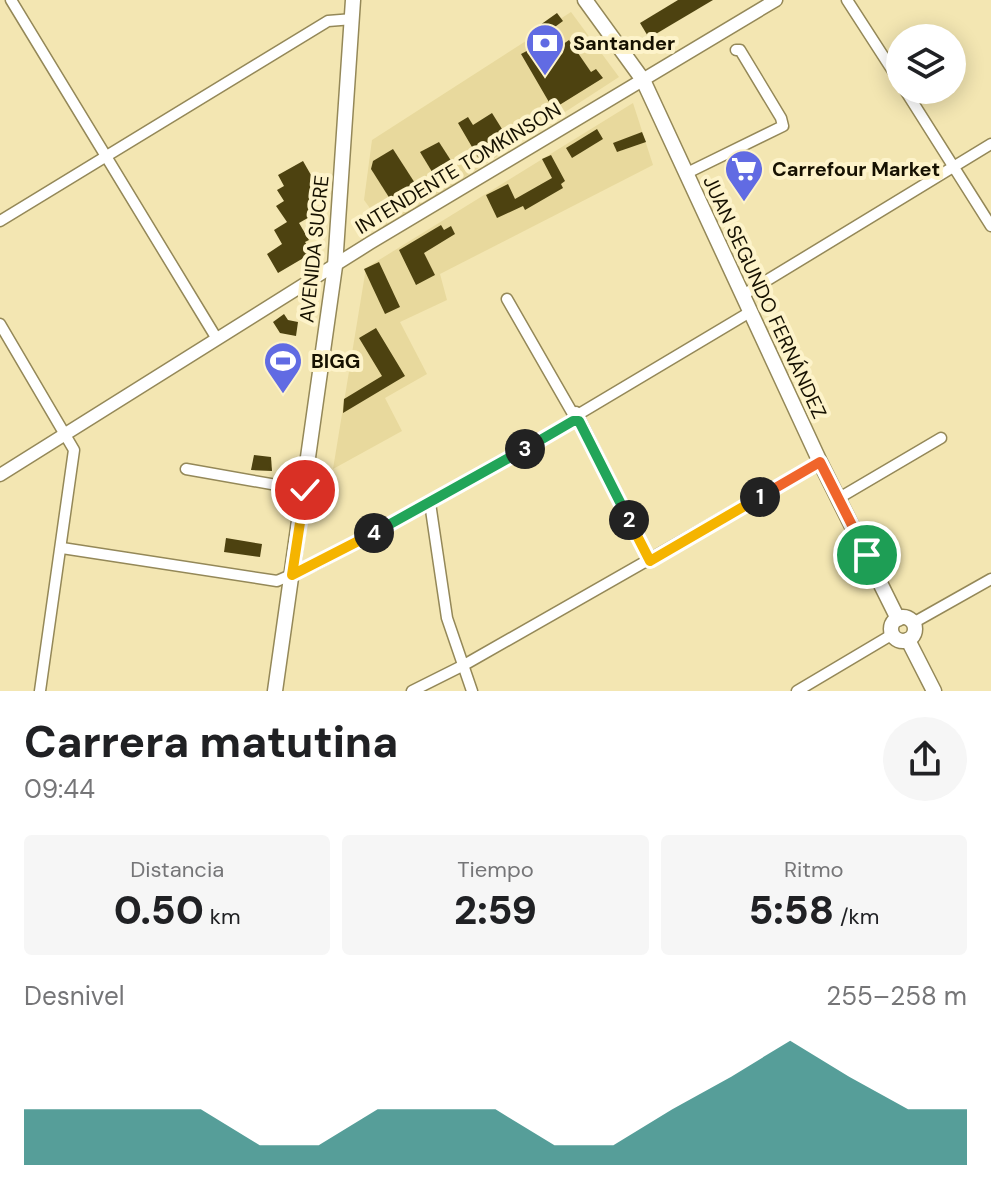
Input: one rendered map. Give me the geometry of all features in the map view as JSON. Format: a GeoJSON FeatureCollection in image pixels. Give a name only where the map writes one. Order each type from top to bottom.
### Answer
{"type":"FeatureCollection","features":[{"type":"Feature","properties":{"kind":"main road","name":"AVENIDA SUCRE"},"geometry":{"type":"LineString","coordinates":[[275,691],[335,266],[353,0]]}},
{"type":"Feature","properties":{"kind":"main road","name":"JUAN SEGUNDO FERNÁNDEZ"},"geometry":{"type":"LineString","coordinates":[[585,0],[643,80],[820,462],[906,621]]}},
{"type":"Feature","properties":{"kind":"main road"},"geometry":{"type":"LineString","coordinates":[[906,621],[915,629],[908,640],[896,639],[891,628],[906,621]]}},
{"type":"Feature","properties":{"kind":"main road"},"geometry":{"type":"LineString","coordinates":[[908,640],[934,691]]}},
{"type":"Feature","properties":{"kind":"street"},"geometry":{"type":"LineString","coordinates":[[11,0],[217,339]]}},
{"type":"Feature","properties":{"kind":"street","name":"INTENDENTE TOMKINSON"},"geometry":{"type":"LineString","coordinates":[[0,475],[335,266],[776,0]]}},
{"type":"Feature","properties":{"kind":"street"},"geometry":{"type":"LineString","coordinates":[[847,0],[886,60]]}},
{"type":"Feature","properties":{"kind":"street"},"geometry":{"type":"LineString","coordinates":[[0,221],[328,21],[353,19]]}},
{"type":"Feature","properties":{"kind":"street"},"geometry":{"type":"LineString","coordinates":[[685,174],[783,126],[740,50],[736,50]]}},
{"type":"Feature","properties":{"kind":"street"},"geometry":{"type":"LineString","coordinates":[[914,104],[991,226]]}},
{"type":"Feature","properties":{"kind":"street"},"geometry":{"type":"LineString","coordinates":[[743,295],[991,144]]}},
{"type":"Feature","properties":{"kind":"street"},"geometry":{"type":"LineString","coordinates":[[507,299],[576,417],[650,561]]}},
{"type":"Feature","properties":{"kind":"street"},"geometry":{"type":"LineString","coordinates":[[62,548],[277,581],[430,503],[750,312]]}},
{"type":"Feature","properties":{"kind":"street"},"geometry":{"type":"LineString","coordinates":[[0,324],[74,450],[40,691]]}},
{"type":"Feature","properties":{"kind":"street"},"geometry":{"type":"LineString","coordinates":[[839,498],[941,438]]}},
{"type":"Feature","properties":{"kind":"street"},"geometry":{"type":"LineString","coordinates":[[412,691],[650,561],[820,462]]}},
{"type":"Feature","properties":{"kind":"street"},"geometry":{"type":"LineString","coordinates":[[186,469],[305,490]]}},
{"type":"Feature","properties":{"kind":"street"},"geometry":{"type":"LineString","coordinates":[[430,503],[447,618],[472,691]]}},
{"type":"Feature","properties":{"kind":"street"},"geometry":{"type":"LineString","coordinates":[[906,621],[991,579]]}},
{"type":"Feature","properties":{"kind":"street"},"geometry":{"type":"LineString","coordinates":[[797,691],[893,634]]}},
{"type":"Feature","properties":{"kind":"shaded area"},"geometry":{"type":"Polygon","coordinates":[[[571,12],[619,77],[385,229],[364,200],[372,140],[571,12]]]}},
{"type":"Feature","properties":{"kind":"shaded area"},"geometry":{"type":"Polygon","coordinates":[[[633,103],[653,165],[440,274],[447,300],[400,322],[427,374],[385,398],[402,431],[333,469],[366,268],[633,103]]]}},
{"type":"Feature","properties":{"kind":"building"},"geometry":{"type":"Polygon","coordinates":[[[678,0],[713,0],[649,38],[640,23],[678,0]]]}},
{"type":"Feature","properties":{"kind":"building"},"geometry":{"type":"Polygon","coordinates":[[[557,13],[563,21],[548,32],[559,47],[569,40],[591,72],[596,69],[603,78],[553,109],[521,54],[542,43],[533,30],[557,13]]]}},
{"type":"Feature","properties":{"kind":"building"},"geometry":{"type":"Polygon","coordinates":[[[492,113],[507,137],[487,149],[490,153],[479,159],[458,123],[468,117],[473,125],[492,113]]]}},
{"type":"Feature","properties":{"kind":"building"},"geometry":{"type":"Polygon","coordinates":[[[597,129],[603,139],[572,158],[566,148],[597,129]]]}},
{"type":"Feature","properties":{"kind":"building"},"geometry":{"type":"Polygon","coordinates":[[[642,132],[646,142],[617,152],[613,143],[642,132]]]}},
{"type":"Feature","properties":{"kind":"building"},"geometry":{"type":"Polygon","coordinates":[[[439,142],[459,173],[440,185],[420,152],[439,142]]]}},
{"type":"Feature","properties":{"kind":"building"},"geometry":{"type":"Polygon","coordinates":[[[393,149],[422,194],[397,210],[371,169],[373,161],[393,149]]]}},
{"type":"Feature","properties":{"kind":"building"},"geometry":{"type":"Polygon","coordinates":[[[551,155],[565,181],[561,184],[563,188],[525,210],[523,206],[497,218],[486,195],[508,184],[515,199],[552,178],[542,159],[551,155]]]}},
{"type":"Feature","properties":{"kind":"building"},"geometry":{"type":"Polygon","coordinates":[[[303,161],[311,175],[313,215],[299,223],[309,240],[305,242],[312,253],[278,273],[267,254],[282,244],[274,230],[287,222],[276,206],[284,201],[277,190],[284,186],[278,175],[303,161]]]}},
{"type":"Feature","properties":{"kind":"building"},"geometry":{"type":"Polygon","coordinates":[[[441,225],[444,230],[451,226],[455,234],[424,253],[435,275],[416,285],[399,250],[441,225]]]}},
{"type":"Feature","properties":{"kind":"building"},"geometry":{"type":"Polygon","coordinates":[[[379,262],[400,307],[385,314],[364,269],[379,262]]]}},
{"type":"Feature","properties":{"kind":"building"},"geometry":{"type":"Polygon","coordinates":[[[284,314],[288,320],[298,322],[296,336],[280,333],[273,322],[284,314]]]}},
{"type":"Feature","properties":{"kind":"building"},"geometry":{"type":"Polygon","coordinates":[[[376,328],[405,376],[343,413],[344,399],[382,376],[359,338],[376,328]]]}},
{"type":"Feature","properties":{"kind":"building"},"geometry":{"type":"Polygon","coordinates":[[[254,455],[271,457],[272,471],[251,470],[254,455]]]}},
{"type":"Feature","properties":{"kind":"building"},"geometry":{"type":"Polygon","coordinates":[[[226,538],[262,544],[260,557],[224,552],[226,538]]]}},
{"type":"Feature","properties":{"kind":"place","name":"Santander"},"geometry":{"type":"Point","coordinates":[545,77]}},
{"type":"Feature","properties":{"kind":"place","name":"Carrefour Market"},"geometry":{"type":"Point","coordinates":[744,203]}},
{"type":"Feature","properties":{"kind":"place","name":"BIGG"},"geometry":{"type":"Point","coordinates":[283,395]}},
{"type":"Feature","properties":{"kind":"route"},"geometry":{"type":"LineString","coordinates":[[305,490],[292,575],[430,503],[573,421],[579,421],[650,561],[820,462],[867,555]]}}]}
